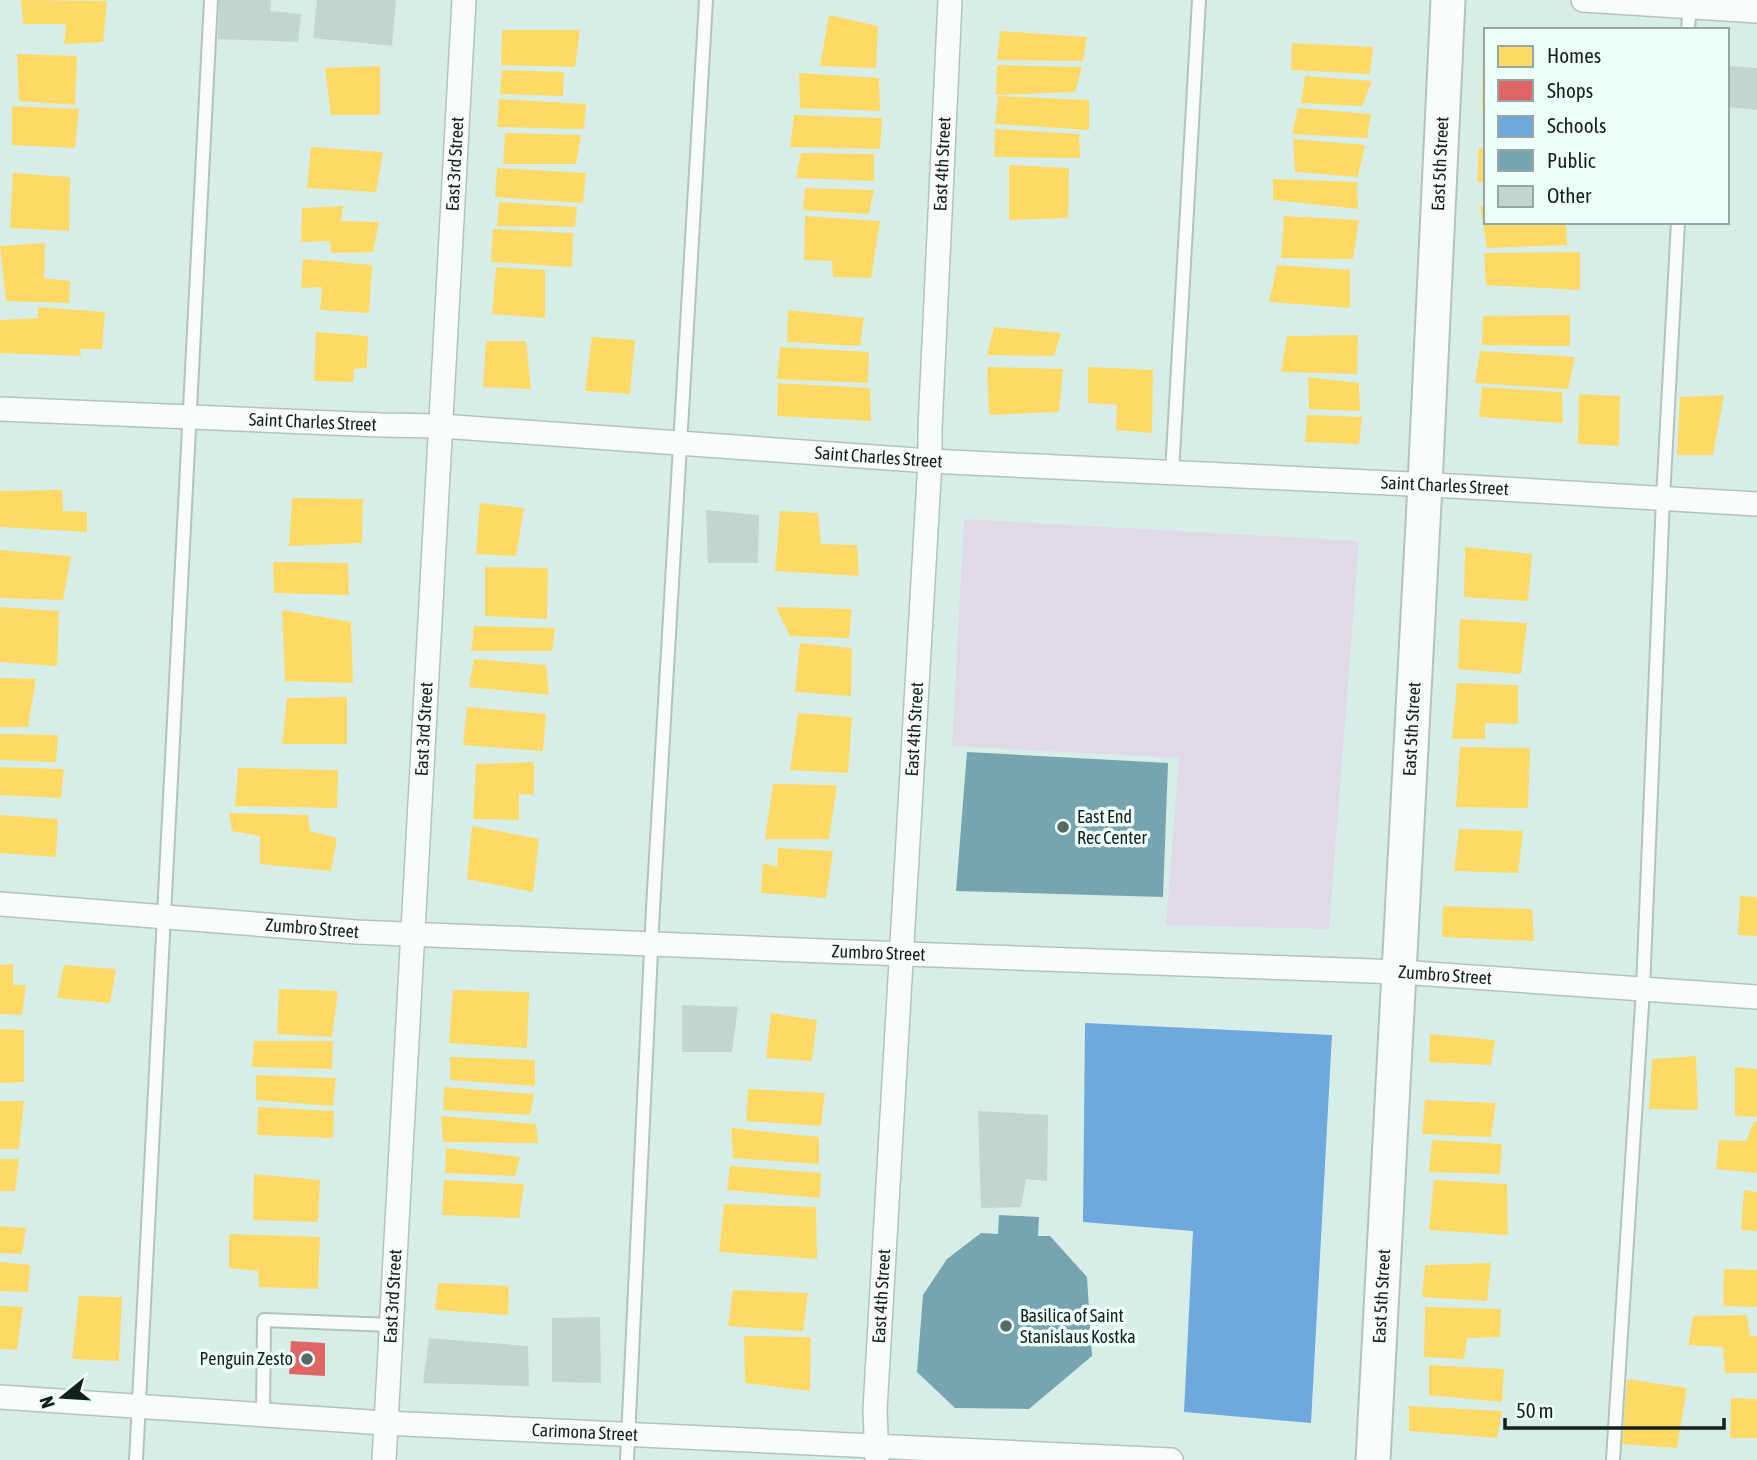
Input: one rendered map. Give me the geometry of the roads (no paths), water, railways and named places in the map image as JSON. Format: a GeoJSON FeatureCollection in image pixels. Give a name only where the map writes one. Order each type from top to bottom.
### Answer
{"type":"FeatureCollection","features":[{"type":"Feature","properties":{"kind":"street","name":"East 3rd Street"},"geometry":{"type":"LineString","coordinates":[[384,1460],[464,0]]}},
{"type":"Feature","properties":{"kind":"street","name":"East 4th Street"},"geometry":{"type":"LineString","coordinates":[[877,1453],[876,1410],[930,461],[950,0]]}},
{"type":"Feature","properties":{"kind":"street","name":"East 5th Street"},"geometry":{"type":"LineString","coordinates":[[1373,1460],[1448,0]]}},
{"type":"Feature","properties":{"kind":"street"},"geometry":{"type":"LineString","coordinates":[[1583,0],[1690,3],[1757,11]]}},
{"type":"Feature","properties":{"kind":"street","name":"Saint Charles Street"},"geometry":{"type":"LineString","coordinates":[[0,409],[440,426],[930,461],[1757,504]]}},
{"type":"Feature","properties":{"kind":"street","name":"Zumbro Street"},"geometry":{"type":"LineString","coordinates":[[0,904],[412,935],[1400,972],[1757,997]]}},
{"type":"Feature","properties":{"kind":"street","name":"Carimona Street"},"geometry":{"type":"LineString","coordinates":[[0,1396],[386,1423],[628,1434],[877,1453],[1171,1460]]}},
{"type":"Feature","properties":{"kind":"lane"},"geometry":{"type":"LineString","coordinates":[[136,1460],[211,0]]}},
{"type":"Feature","properties":{"kind":"lane"},"geometry":{"type":"LineString","coordinates":[[627,1460],[651,944],[706,0]]}},
{"type":"Feature","properties":{"kind":"lane"},"geometry":{"type":"LineString","coordinates":[[1172,473],[1199,0]]}},
{"type":"Feature","properties":{"kind":"lane"},"geometry":{"type":"LineString","coordinates":[[1688,28],[1690,3]]}},
{"type":"Feature","properties":{"kind":"lane"},"geometry":{"type":"LineString","coordinates":[[1613,1460],[1643,989],[1663,498],[1678,224]]}},
{"type":"Feature","properties":{"kind":"lane"},"geometry":{"type":"LineString","coordinates":[[263,1415],[264,1320],[391,1325]]}},
{"type":"Feature","properties":{"kind":"place","name":"East End Rec Center"},"geometry":{"type":"Point","coordinates":[1063,827]}},
{"type":"Feature","properties":{"kind":"place","name":"Basilica of Saint Stanislaus Kostka"},"geometry":{"type":"Point","coordinates":[1006,1326]}},
{"type":"Feature","properties":{"kind":"place","name":"Penguin Zesto"},"geometry":{"type":"Point","coordinates":[307,1359]}}]}
